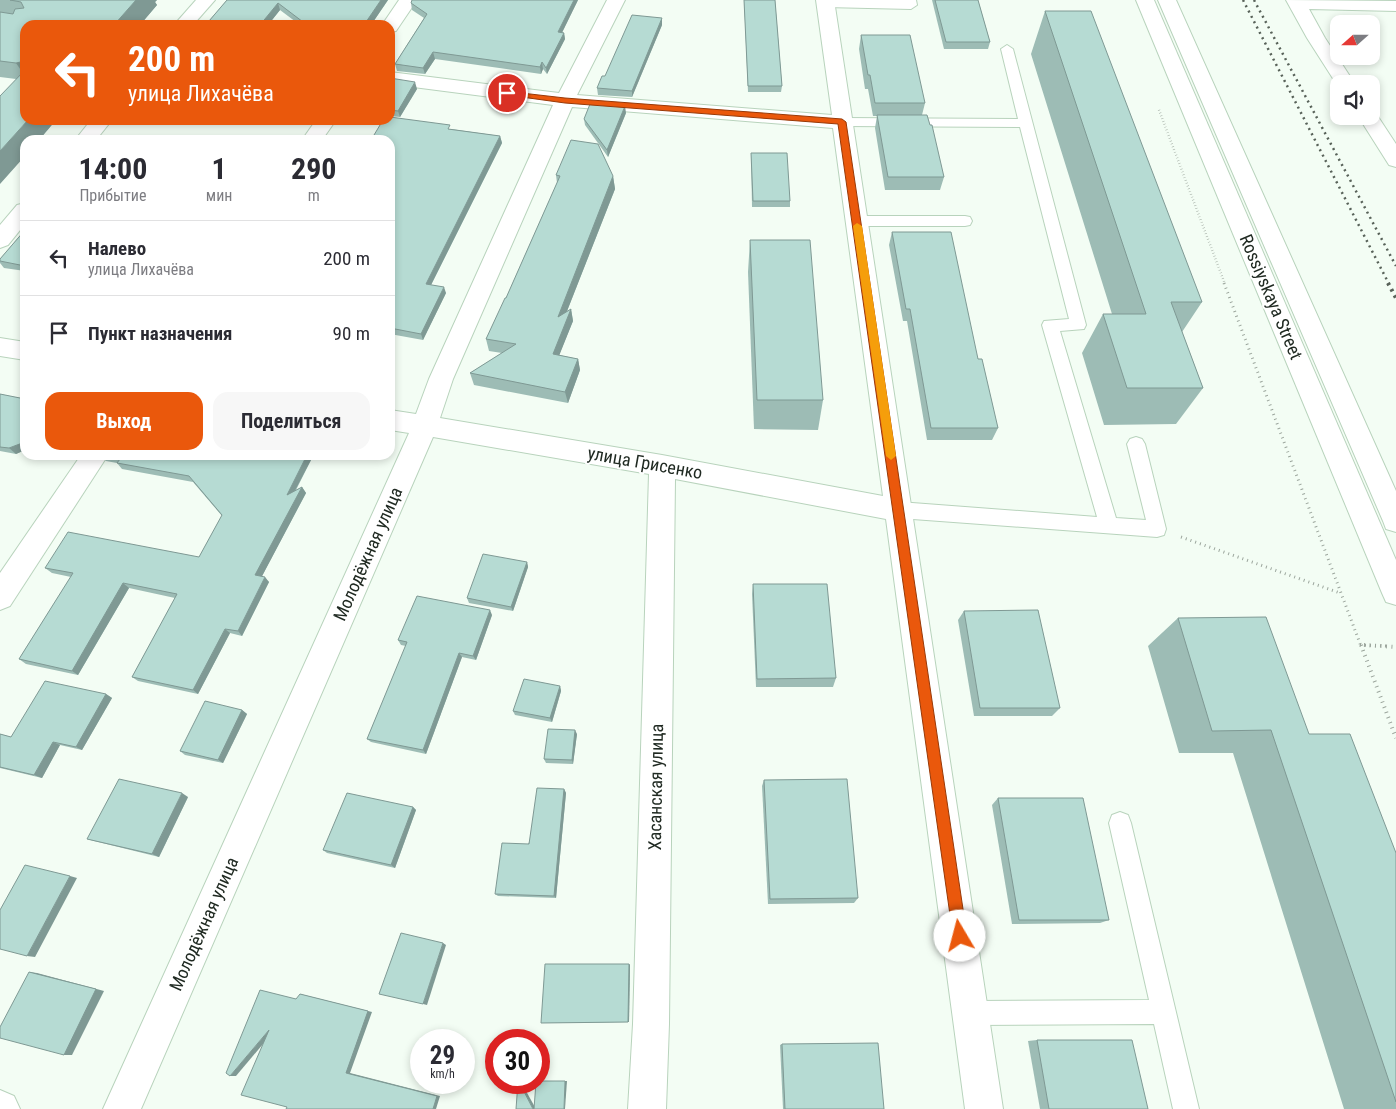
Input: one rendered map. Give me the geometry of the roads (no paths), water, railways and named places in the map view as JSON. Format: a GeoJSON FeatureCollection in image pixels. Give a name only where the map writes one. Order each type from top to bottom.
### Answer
{"type":"FeatureCollection","features":[{"type":"Feature","properties":{"kind":"street"},"geometry":{"type":"LineString","coordinates":[[188,20],[206,0]]}},
{"type":"Feature","properties":{"kind":"street"},"geometry":{"type":"LineString","coordinates":[[395,20],[408,0]]}},
{"type":"Feature","properties":{"kind":"street","name":"Молодёжная улица"},"geometry":{"type":"LineString","coordinates":[[122,1109],[425,426],[440,379],[565,100],[616,0]]}},
{"type":"Feature","properties":{"kind":"street","name":"Rossiyskaya Street"},"geometry":{"type":"LineString","coordinates":[[1145,0],[1396,593]]}},
{"type":"Feature","properties":{"kind":"street","name":"Rossiyskaya Street"},"geometry":{"type":"LineString","coordinates":[[1167,0],[1396,520]]}},
{"type":"Feature","properties":{"kind":"street"},"geometry":{"type":"LineString","coordinates":[[825,2],[984,1109]]}},
{"type":"Feature","properties":{"kind":"street"},"geometry":{"type":"LineString","coordinates":[[1296,2],[1396,6]]}},
{"type":"Feature","properties":{"kind":"street"},"geometry":{"type":"LineString","coordinates":[[1296,2],[1316,38],[1340,75]]}},
{"type":"Feature","properties":{"kind":"street"},"geometry":{"type":"LineString","coordinates":[[395,79],[565,100],[842,122]]}},
{"type":"Feature","properties":{"kind":"street"},"geometry":{"type":"LineString","coordinates":[[89,135],[98,125]]}},
{"type":"Feature","properties":{"kind":"street"},"geometry":{"type":"LineString","coordinates":[[1374,125],[1396,160]]}},
{"type":"Feature","properties":{"kind":"street"},"geometry":{"type":"LineString","coordinates":[[0,240],[20,216]]}},
{"type":"Feature","properties":{"kind":"street"},"geometry":{"type":"LineString","coordinates":[[0,347],[20,351]]}},
{"type":"Feature","properties":{"kind":"street","name":"улица Грисенко"},"geometry":{"type":"LineString","coordinates":[[395,421],[662,466],[899,510]]}},
{"type":"Feature","properties":{"kind":"street"},"geometry":{"type":"LineString","coordinates":[[0,596],[92,460]]}},
{"type":"Feature","properties":{"kind":"street","name":"Хасанская улица"},"geometry":{"type":"LineString","coordinates":[[647,1109],[652,1014],[662,466]]}},
{"type":"Feature","properties":{"kind":"lane"},"geometry":{"type":"LineString","coordinates":[[825,2],[911,5],[910,0]]}},
{"type":"Feature","properties":{"kind":"lane"},"geometry":{"type":"LineString","coordinates":[[1008,49],[1078,325],[1050,325],[1109,525]]}},
{"type":"Feature","properties":{"kind":"lane"},"geometry":{"type":"LineString","coordinates":[[842,122],[1026,123]]}},
{"type":"Feature","properties":{"kind":"lane"},"geometry":{"type":"LineString","coordinates":[[857,221],[965,220]]}},
{"type":"Feature","properties":{"kind":"lane"},"geometry":{"type":"LineString","coordinates":[[899,510],[1157,529],[1136,444]]}},
{"type":"Feature","properties":{"kind":"lane"},"geometry":{"type":"LineString","coordinates":[[1120,823],[1186,1109]]}},
{"type":"Feature","properties":{"kind":"lane"},"geometry":{"type":"LineString","coordinates":[[971,1013],[1164,1012]]}},
{"type":"Feature","properties":{"kind":"railway"},"geometry":{"type":"LineString","coordinates":[[1243,0],[1389,284]]}},
{"type":"Feature","properties":{"kind":"railway"},"geometry":{"type":"LineString","coordinates":[[1254,0],[1396,266]]}},
{"type":"Feature","properties":{"kind":"railway"},"geometry":{"type":"LineString","coordinates":[[1388,283],[1396,298]]}}]}
